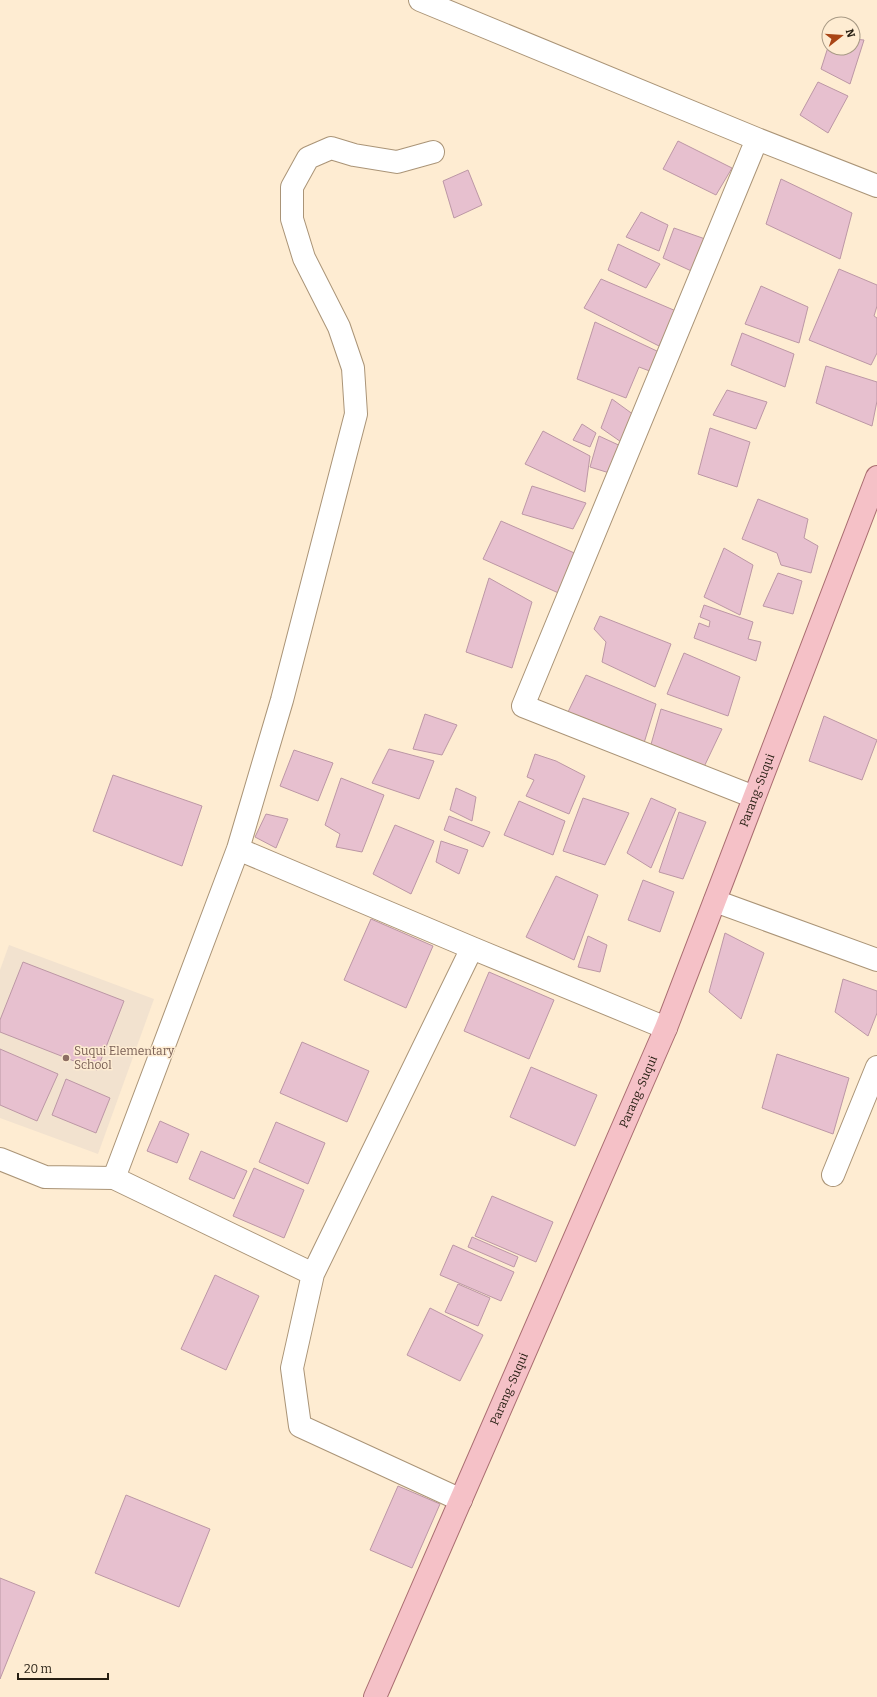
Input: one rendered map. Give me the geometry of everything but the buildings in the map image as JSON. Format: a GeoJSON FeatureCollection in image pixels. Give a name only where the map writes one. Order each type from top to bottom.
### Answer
{"type":"FeatureCollection","features":[{"type":"Feature","properties":{"kind":"main road","name":"Parang-Suqui"},"geometry":{"type":"LineString","coordinates":[[375,1697],[666,1028],[877,477]]}},
{"type":"Feature","properties":{"kind":"street"},"geometry":{"type":"LineString","coordinates":[[420,0],[758,139],[877,186]]}},
{"type":"Feature","properties":{"kind":"street"},"geometry":{"type":"LineString","coordinates":[[754,797],[523,706],[758,139]]}},
{"type":"Feature","properties":{"kind":"street"},"geometry":{"type":"LineString","coordinates":[[114,1178],[238,849],[282,700],[356,414],[353,368],[339,328],[304,258],[292,219],[292,187],[308,158],[331,148],[397,162],[433,152]]}},
{"type":"Feature","properties":{"kind":"street"},"geometry":{"type":"LineString","coordinates":[[238,849],[666,1028]]}},
{"type":"Feature","properties":{"kind":"street"},"geometry":{"type":"LineString","coordinates":[[714,900],[877,960]]}},
{"type":"Feature","properties":{"kind":"street"},"geometry":{"type":"LineString","coordinates":[[461,1500],[300,1426],[292,1368],[313,1274],[472,948]]}},
{"type":"Feature","properties":{"kind":"street"},"geometry":{"type":"LineString","coordinates":[[833,1175],[877,1067]]}},
{"type":"Feature","properties":{"kind":"street"},"geometry":{"type":"LineString","coordinates":[[0,1159],[45,1177],[114,1178],[313,1274]]}},
{"type":"Feature","properties":{"kind":"shaded area","name":"Suqui Elementary School"},"geometry":{"type":"Polygon","coordinates":[[[9,945],[154,999],[98,1154],[0,1118],[0,970],[9,945]]]}},
{"type":"Feature","properties":{"kind":"place","name":"Suqui Elementary School"},"geometry":{"type":"Point","coordinates":[66,1058]}}]}
